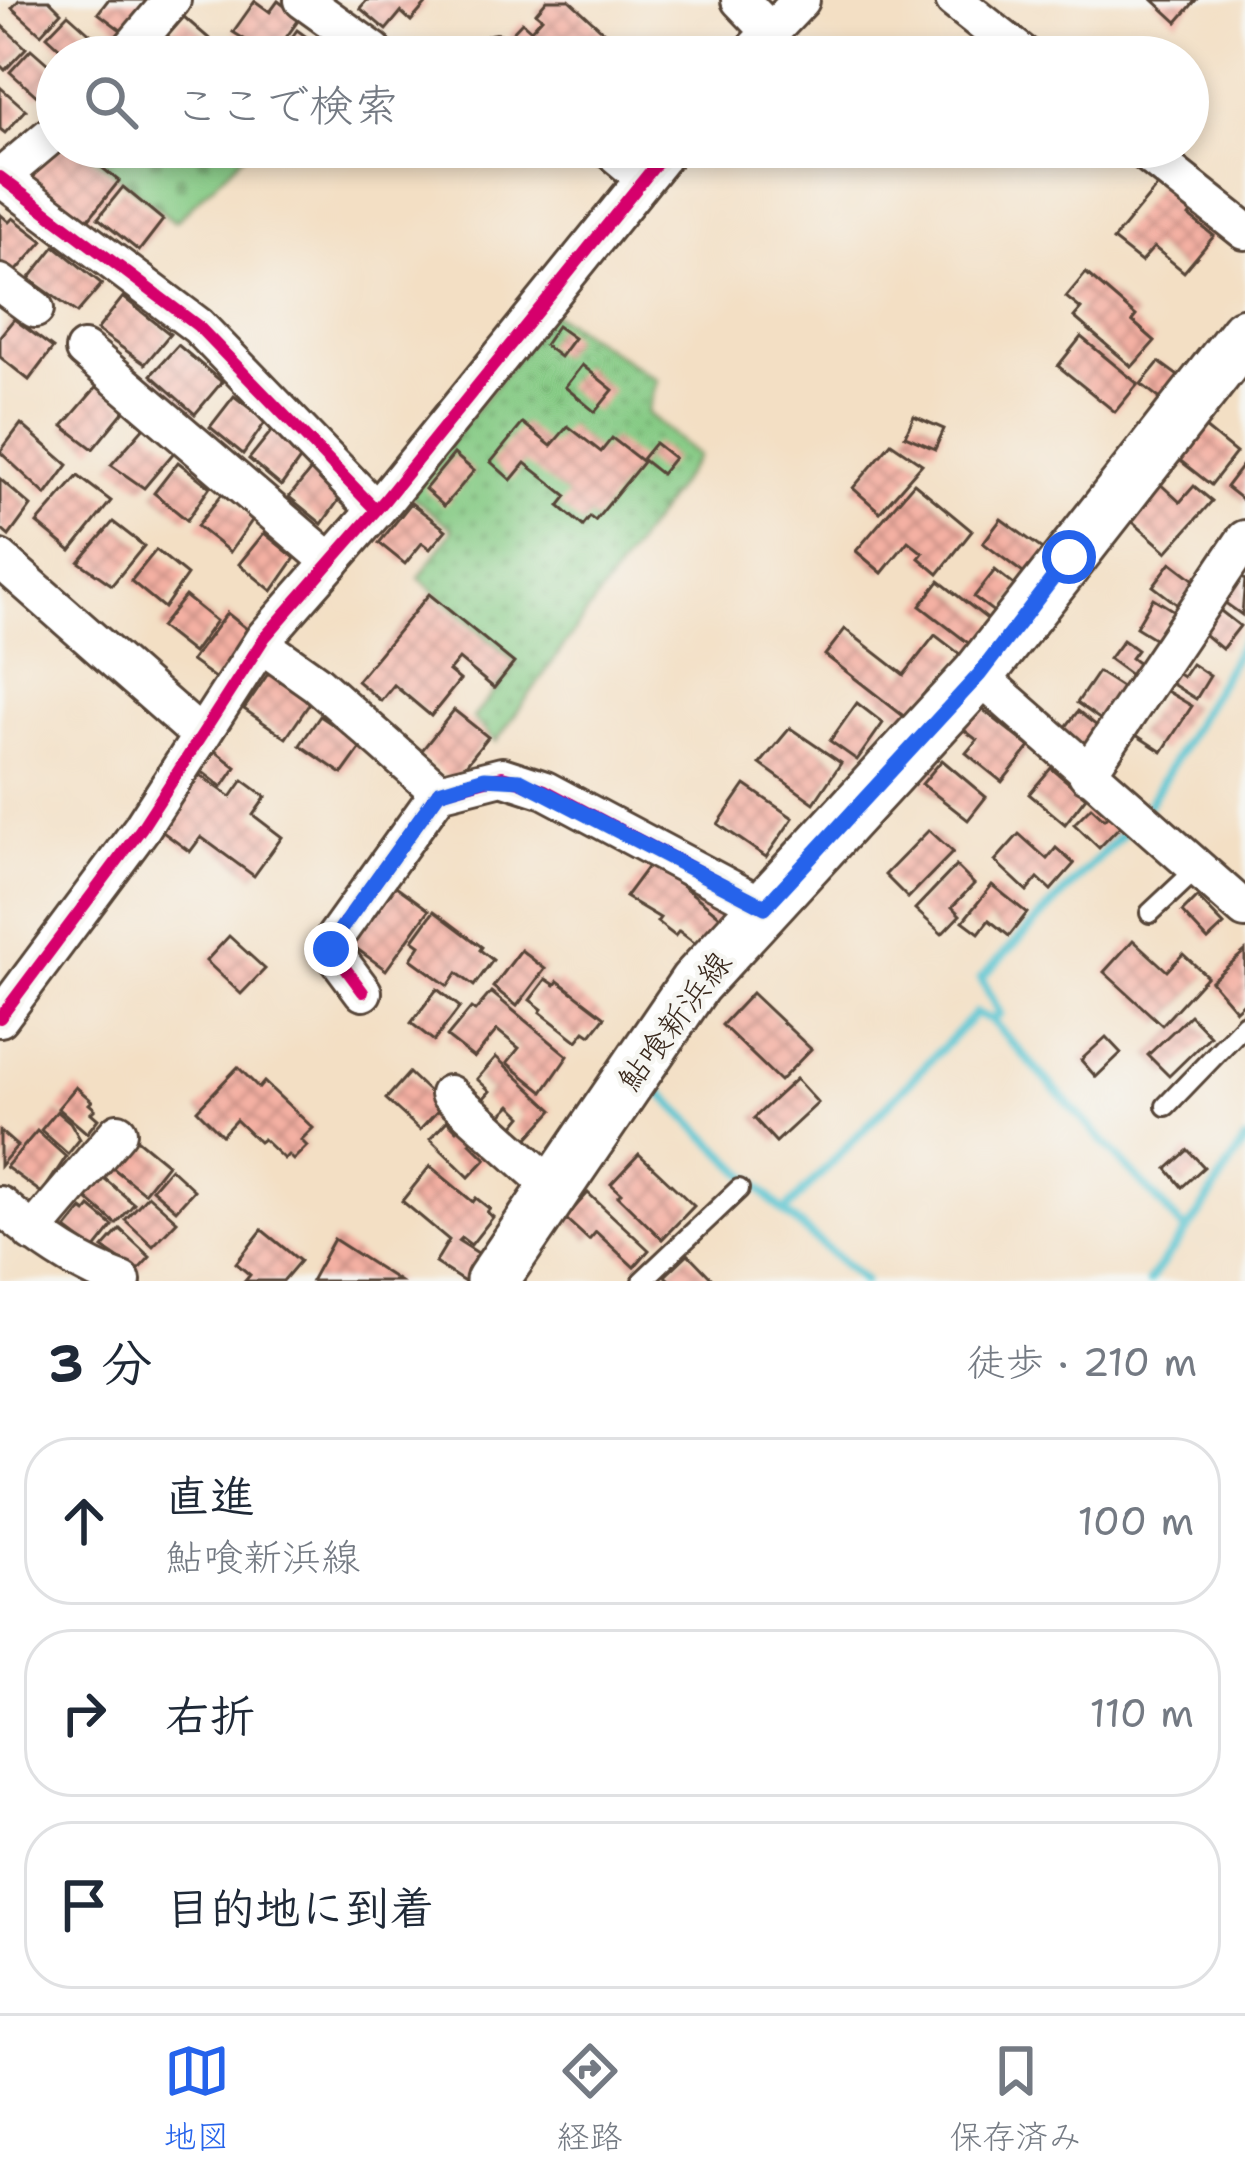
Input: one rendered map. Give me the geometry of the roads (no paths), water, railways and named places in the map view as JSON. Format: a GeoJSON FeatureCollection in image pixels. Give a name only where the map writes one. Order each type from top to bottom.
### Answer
{"type":"FeatureCollection","features":[{"type":"Feature","properties":{"kind":"main road","name":"鮎喰新浜線"},"geometry":{"type":"LineString","coordinates":[[492,1281],[695,983],[979,675],[1245,334]]}},
{"type":"Feature","properties":{"kind":"street"},"geometry":{"type":"LineString","coordinates":[[142,36],[172,0]]}},
{"type":"Feature","properties":{"kind":"street"},"geometry":{"type":"LineString","coordinates":[[302,0],[353,36]]}},
{"type":"Feature","properties":{"kind":"street"},"geometry":{"type":"LineString","coordinates":[[740,0],[756,36]]}},
{"type":"Feature","properties":{"kind":"street"},"geometry":{"type":"LineString","coordinates":[[767,36],[801,0]]}},
{"type":"Feature","properties":{"kind":"street"},"geometry":{"type":"LineString","coordinates":[[954,0],[999,36]]}},
{"type":"Feature","properties":{"kind":"street"},"geometry":{"type":"LineString","coordinates":[[36,147],[0,177],[198,326],[376,511]]}},
{"type":"Feature","properties":{"kind":"street"},"geometry":{"type":"LineString","coordinates":[[631,168],[643,178]]}},
{"type":"Feature","properties":{"kind":"street"},"geometry":{"type":"LineString","coordinates":[[0,1018],[141,829],[261,644],[376,511],[652,168]]}},
{"type":"Feature","properties":{"kind":"street"},"geometry":{"type":"LineString","coordinates":[[1166,168],[1245,231]]}},
{"type":"Feature","properties":{"kind":"street"},"geometry":{"type":"LineString","coordinates":[[0,283],[34,309]]}},
{"type":"Feature","properties":{"kind":"street"},"geometry":{"type":"LineString","coordinates":[[84,350],[332,562]]}},
{"type":"Feature","properties":{"kind":"street"},"geometry":{"type":"LineString","coordinates":[[1087,774],[1245,539]]}},
{"type":"Feature","properties":{"kind":"street"},"geometry":{"type":"LineString","coordinates":[[0,559],[201,736]]}},
{"type":"Feature","properties":{"kind":"street"},"geometry":{"type":"LineString","coordinates":[[261,644],[316,683],[439,792]]}},
{"type":"Feature","properties":{"kind":"street"},"geometry":{"type":"LineString","coordinates":[[979,675],[1245,910]]}},
{"type":"Feature","properties":{"kind":"street"},"geometry":{"type":"LineString","coordinates":[[363,992],[331,949],[333,940],[439,792],[485,778],[520,780],[765,907]]}},
{"type":"Feature","properties":{"kind":"street"},"geometry":{"type":"LineString","coordinates":[[449,1094],[555,1189]]}},
{"type":"Feature","properties":{"kind":"street"},"geometry":{"type":"LineString","coordinates":[[32,1232],[118,1132]]}},
{"type":"Feature","properties":{"kind":"street"},"geometry":{"type":"LineString","coordinates":[[0,1205],[32,1232],[122,1281]]}},
{"type":"Feature","properties":{"kind":"lane"},"geometry":{"type":"LineString","coordinates":[[1150,913],[1199,867]]}},
{"type":"Feature","properties":{"kind":"lane"},"geometry":{"type":"LineString","coordinates":[[1166,1106],[1245,1024]]}},
{"type":"Feature","properties":{"kind":"lane"},"geometry":{"type":"LineString","coordinates":[[642,1281],[739,1189]]}},
{"type":"Feature","properties":{"kind":"waterway"},"geometry":{"type":"LineString","coordinates":[[1149,804],[1245,638]]}},
{"type":"Feature","properties":{"kind":"waterway"},"geometry":{"type":"LineString","coordinates":[[1133,823],[981,978],[1000,1014],[991,1020],[1186,1231]]}},
{"type":"Feature","properties":{"kind":"waterway"},"geometry":{"type":"LineString","coordinates":[[864,1281],[784,1212],[976,1013],[991,1020]]}},
{"type":"Feature","properties":{"kind":"waterway"},"geometry":{"type":"LineString","coordinates":[[647,1079],[784,1212]]}},
{"type":"Feature","properties":{"kind":"waterway"},"geometry":{"type":"LineString","coordinates":[[1149,1281],[1245,1141]]}}]}
